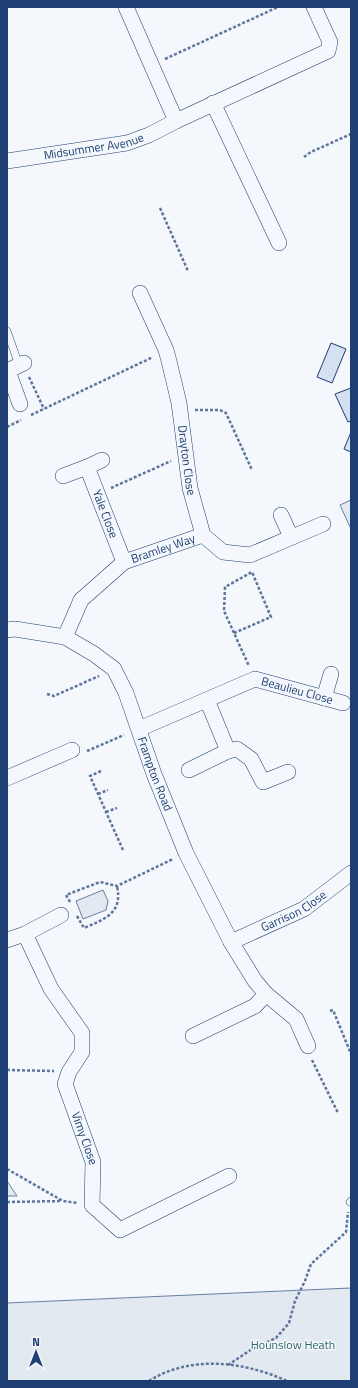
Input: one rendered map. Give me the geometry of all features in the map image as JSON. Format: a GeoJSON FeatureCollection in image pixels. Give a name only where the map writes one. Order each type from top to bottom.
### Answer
{"type":"FeatureCollection","features":[{"type":"Feature","properties":{"kind":"street"},"geometry":{"type":"LineString","coordinates":[[126,7],[176,121]]}},
{"type":"Feature","properties":{"kind":"street","name":"Midsummer Avenue"},"geometry":{"type":"LineString","coordinates":[[7,161],[127,143],[149,135],[213,103],[328,51],[330,42],[314,7]]}},
{"type":"Feature","properties":{"kind":"street"},"geometry":{"type":"LineString","coordinates":[[213,103],[279,243]]}},
{"type":"Feature","properties":{"kind":"street","name":"Drayton Close"},"geometry":{"type":"LineString","coordinates":[[140,293],[166,350],[180,409],[190,488],[203,535]]}},
{"type":"Feature","properties":{"kind":"street"},"geometry":{"type":"LineString","coordinates":[[14,368],[20,404]]}},
{"type":"Feature","properties":{"kind":"street"},"geometry":{"type":"LineString","coordinates":[[63,476],[102,460]]}},
{"type":"Feature","properties":{"kind":"street","name":"Yale Close"},"geometry":{"type":"LineString","coordinates":[[87,467],[124,562]]}},
{"type":"Feature","properties":{"kind":"street"},"geometry":{"type":"LineString","coordinates":[[280,515],[291,537]]}},
{"type":"Feature","properties":{"kind":"street"},"geometry":{"type":"LineString","coordinates":[[203,535],[223,552],[250,555],[323,524]]}},
{"type":"Feature","properties":{"kind":"street","name":"Bramley Way"},"geometry":{"type":"LineString","coordinates":[[65,637],[82,600],[124,562],[203,535]]}},
{"type":"Feature","properties":{"kind":"street","name":"Frampton Road"},"geometry":{"type":"LineString","coordinates":[[7,630],[15,629],[65,637],[94,654],[114,669],[126,693],[154,774],[186,853],[231,942],[255,981],[266,994]]}},
{"type":"Feature","properties":{"kind":"street"},"geometry":{"type":"LineString","coordinates":[[324,698],[331,674]]}},
{"type":"Feature","properties":{"kind":"street","name":"Beaulieu Close"},"geometry":{"type":"LineString","coordinates":[[139,729],[255,679],[343,703]]}},
{"type":"Feature","properties":{"kind":"street"},"geometry":{"type":"LineString","coordinates":[[207,700],[228,751]]}},
{"type":"Feature","properties":{"kind":"street"},"geometry":{"type":"LineString","coordinates":[[189,770],[228,751],[237,749],[245,753],[251,759],[263,782],[288,772]]}},
{"type":"Feature","properties":{"kind":"street"},"geometry":{"type":"LineString","coordinates":[[7,778],[72,750]]}},
{"type":"Feature","properties":{"kind":"street","name":"Garrison Close"},"geometry":{"type":"LineString","coordinates":[[231,942],[304,909],[351,873]]}},
{"type":"Feature","properties":{"kind":"street"},"geometry":{"type":"LineString","coordinates":[[7,940],[25,934],[69,910]]}},
{"type":"Feature","properties":{"kind":"street","name":"Vimy Close"},"geometry":{"type":"LineString","coordinates":[[25,934],[51,989],[82,1033],[82,1052],[69,1072],[64,1084],[93,1162],[92,1205]]}},
{"type":"Feature","properties":{"kind":"street"},"geometry":{"type":"LineString","coordinates":[[193,1036],[255,1006],[266,994],[296,1019],[308,1046]]}},
{"type":"Feature","properties":{"kind":"street"},"geometry":{"type":"LineString","coordinates":[[92,1205],[120,1230],[228,1176]]}},
{"type":"Feature","properties":{"kind":"lane"},"geometry":{"type":"LineString","coordinates":[[7,331],[14,368]]}},
{"type":"Feature","properties":{"kind":"path"},"geometry":{"type":"LineString","coordinates":[[152,66],[278,7]]}},
{"type":"Feature","properties":{"kind":"path"},"geometry":{"type":"LineString","coordinates":[[304,157],[311,152],[351,134]]}},
{"type":"Feature","properties":{"kind":"path"},"geometry":{"type":"LineString","coordinates":[[160,208],[188,271]]}},
{"type":"Feature","properties":{"kind":"path"},"geometry":{"type":"LineString","coordinates":[[7,427],[166,350]]}},
{"type":"Feature","properties":{"kind":"path"},"geometry":{"type":"LineString","coordinates":[[180,409],[220,410],[226,413],[252,470]]}},
{"type":"Feature","properties":{"kind":"path"},"geometry":{"type":"LineString","coordinates":[[97,494],[186,454]]}},
{"type":"Feature","properties":{"kind":"path"},"geometry":{"type":"LineString","coordinates":[[234,633],[271,617],[252,572],[225,587],[224,611],[234,633],[255,679]]}},
{"type":"Feature","properties":{"kind":"path"},"geometry":{"type":"LineString","coordinates":[[47,694],[54,696],[114,669]]}},
{"type":"Feature","properties":{"kind":"path"},"geometry":{"type":"LineString","coordinates":[[72,750],[81,754],[139,729]]}},
{"type":"Feature","properties":{"kind":"path"},"geometry":{"type":"LineString","coordinates":[[102,771],[90,776],[123,850]]}},
{"type":"Feature","properties":{"kind":"path"},"geometry":{"type":"LineString","coordinates":[[98,794],[108,790]]}},
{"type":"Feature","properties":{"kind":"path"},"geometry":{"type":"LineString","coordinates":[[106,812],[117,808]]}},
{"type":"Feature","properties":{"kind":"path"},"geometry":{"type":"LineString","coordinates":[[117,886],[119,895],[117,907],[104,920],[84,928],[69,910],[66,895],[100,882],[117,886],[186,853]]}},
{"type":"Feature","properties":{"kind":"path"},"geometry":{"type":"LineString","coordinates":[[330,1012],[333,1010],[351,1054]]}},
{"type":"Feature","properties":{"kind":"path"},"geometry":{"type":"LineString","coordinates":[[308,1046],[309,1054],[338,1113]]}},
{"type":"Feature","properties":{"kind":"path"},"geometry":{"type":"LineString","coordinates":[[7,1070],[69,1072]]}},
{"type":"Feature","properties":{"kind":"path"},"geometry":{"type":"LineString","coordinates":[[7,1169],[63,1201]]}},
{"type":"Feature","properties":{"kind":"path"},"geometry":{"type":"LineString","coordinates":[[7,1202],[63,1201],[92,1205]]}},
{"type":"Feature","properties":{"kind":"path"},"geometry":{"type":"LineString","coordinates":[[228,1365],[252,1349],[276,1338],[289,1323],[295,1301],[305,1281],[311,1264],[346,1232],[351,1201]]}},
{"type":"Feature","properties":{"kind":"path"},"geometry":{"type":"LineString","coordinates":[[149,1381],[160,1374],[193,1364],[248,1367],[271,1374],[286,1381]]}},
{"type":"Feature","properties":{"kind":"green space"},"geometry":{"type":"Polygon","coordinates":[[[351,500],[351,529],[340,505],[351,500]]]}},
{"type":"Feature","properties":{"kind":"green space"},"geometry":{"type":"Polygon","coordinates":[[[103,890],[108,901],[106,910],[83,919],[76,901],[103,890]]]}},
{"type":"Feature","properties":{"kind":"green space"},"geometry":{"type":"Polygon","coordinates":[[[7,1181],[17,1196],[7,1196],[7,1181]]]}},
{"type":"Feature","properties":{"kind":"green space","name":"Hounslow Heath"},"geometry":{"type":"Polygon","coordinates":[[[351,1288],[351,1381],[7,1381],[7,1303],[351,1288]]]}},
{"type":"Feature","properties":{"kind":"building"},"geometry":{"type":"Polygon","coordinates":[[[331,343],[346,349],[332,383],[317,377],[331,343]]]}},
{"type":"Feature","properties":{"kind":"building"},"geometry":{"type":"Polygon","coordinates":[[[351,388],[351,421],[348,422],[335,394],[351,388]]]}},
{"type":"Feature","properties":{"kind":"building"},"geometry":{"type":"Polygon","coordinates":[[[351,432],[351,452],[344,449],[351,432]]]}}]}
